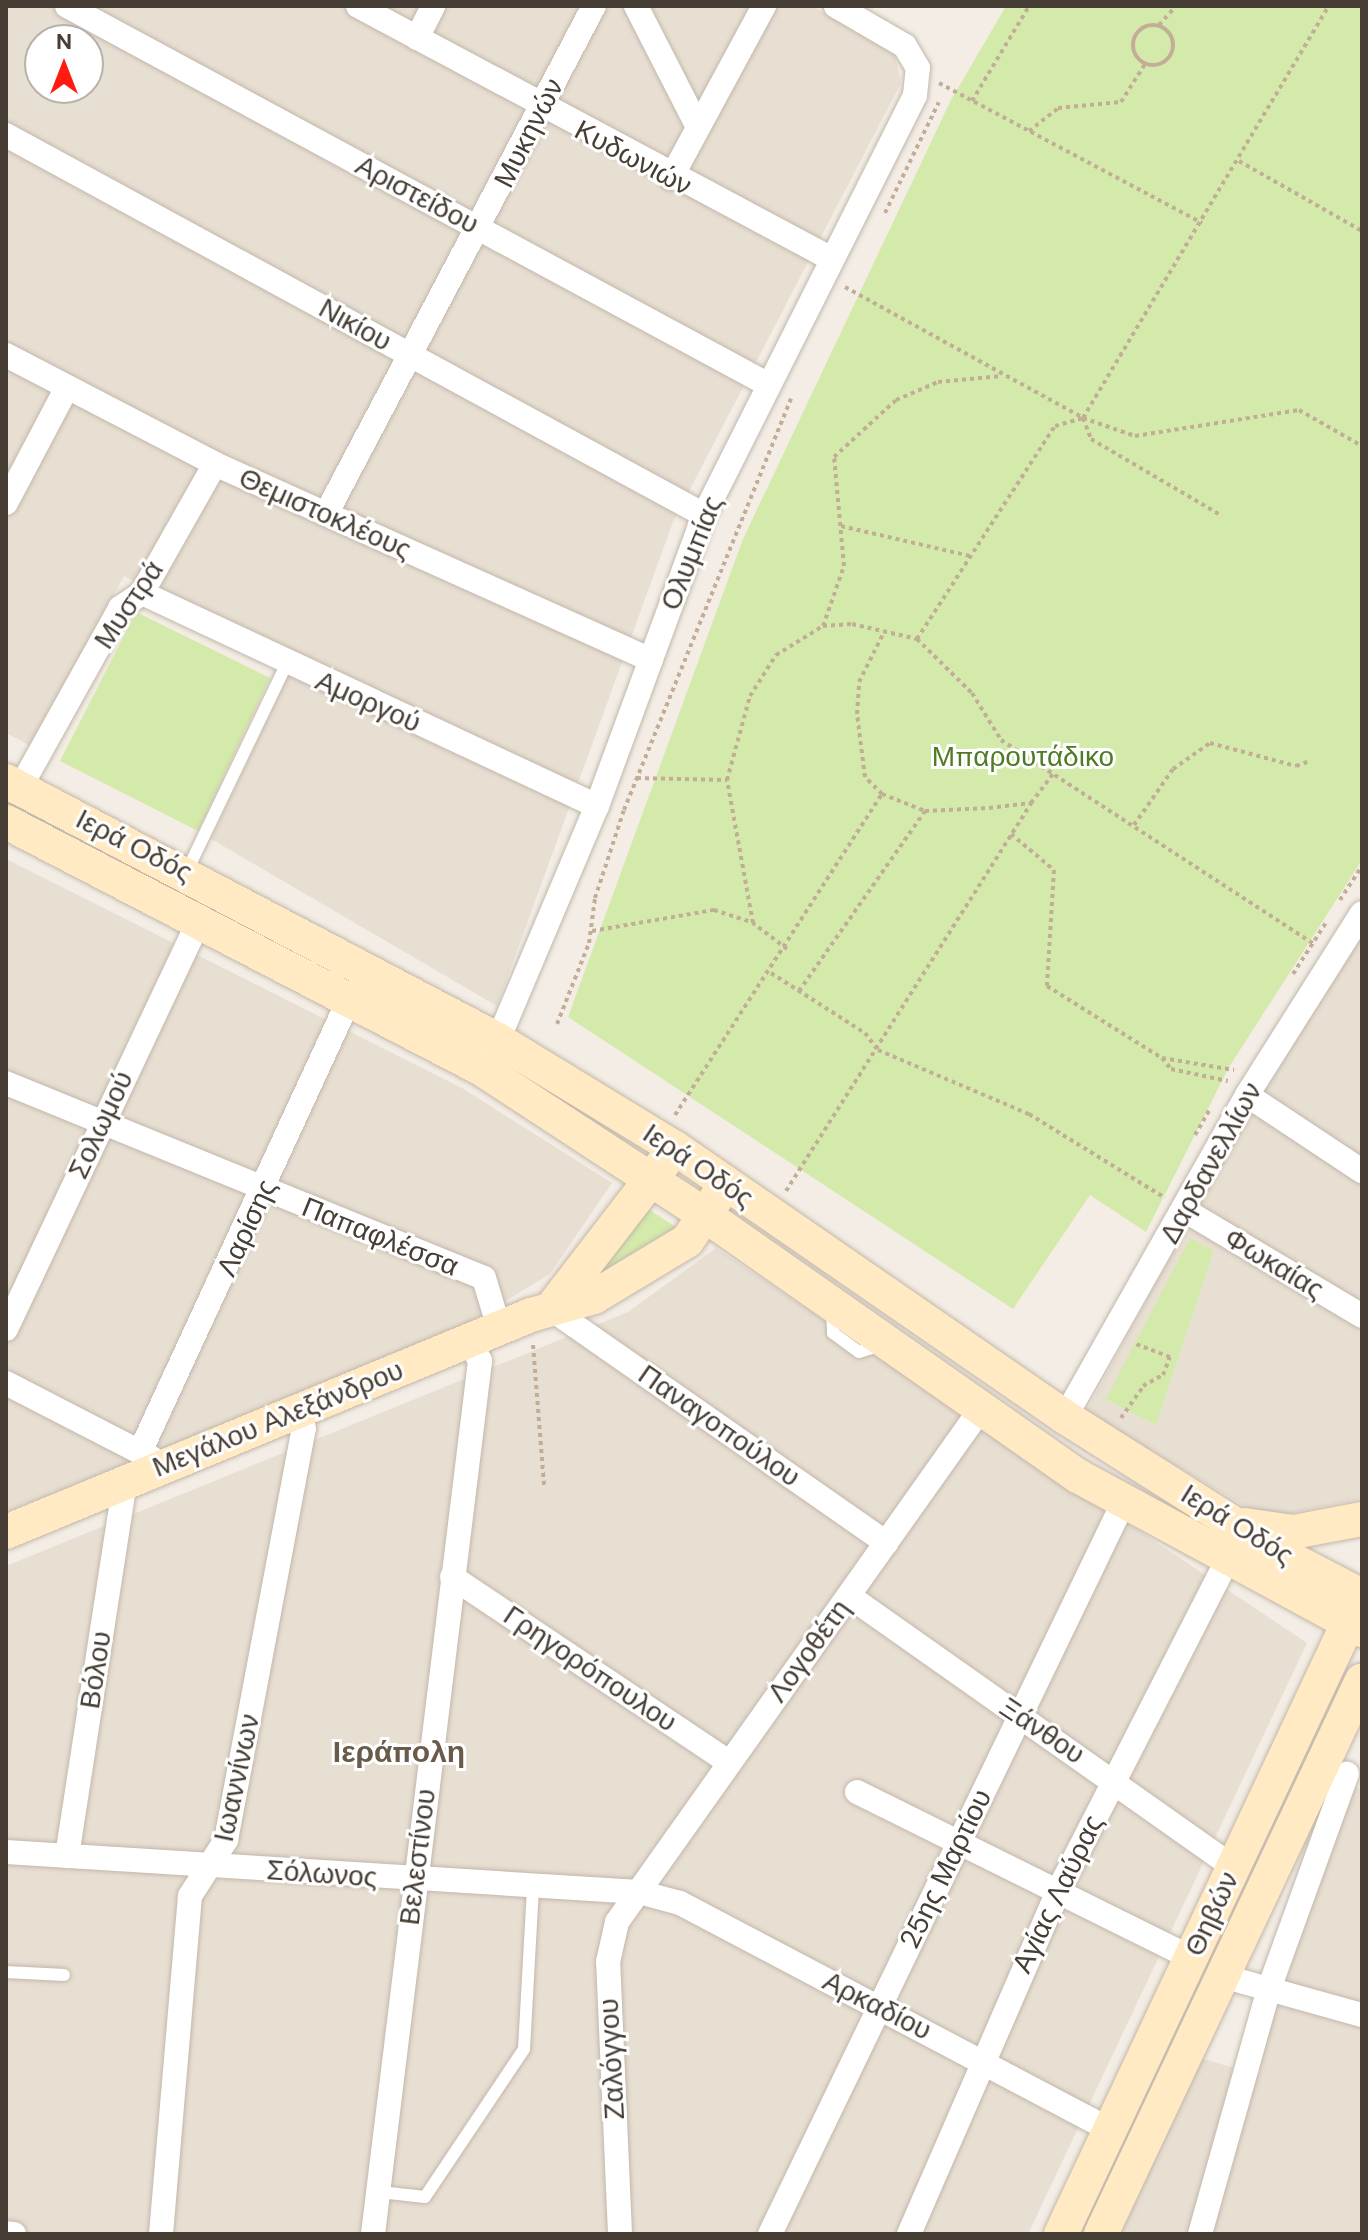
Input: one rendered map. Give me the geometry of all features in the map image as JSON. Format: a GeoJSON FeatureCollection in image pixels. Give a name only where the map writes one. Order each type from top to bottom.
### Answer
{"type":"FeatureCollection","features":[{"type":"Feature","properties":{"kind":"main road","name":"Ιερά Οδός"},"geometry":{"type":"LineString","coordinates":[[13,784],[674,1133],[726,1184],[1065,1417],[1235,1523],[1359,1608]]}},
{"type":"Feature","properties":{"kind":"main road","name":"Ιερά Οδός"},"geometry":{"type":"LineString","coordinates":[[9,830],[482,1069],[652,1179],[980,1410],[1123,1503],[1226,1562],[1359,1608]]}},
{"type":"Feature","properties":{"kind":"main road"},"geometry":{"type":"LineString","coordinates":[[541,1312],[652,1179],[674,1133]]}},
{"type":"Feature","properties":{"kind":"main road","name":"Μεγάλου Αλεξάνδρου"},"geometry":{"type":"LineString","coordinates":[[6,1532],[125,1483],[153,1459],[300,1410],[484,1334],[610,1289],[687,1241],[726,1184]]}},
{"type":"Feature","properties":{"kind":"main road"},"geometry":{"type":"LineString","coordinates":[[1235,1523],[1293,1532],[1362,1519]]}},
{"type":"Feature","properties":{"kind":"main road","name":"Θηβών"},"geometry":{"type":"LineString","coordinates":[[1061,2234],[1359,1608]]}},
{"type":"Feature","properties":{"kind":"main road","name":"Θηβών"},"geometry":{"type":"LineString","coordinates":[[1101,2234],[1222,1976],[1343,1772],[1362,1680]]}},
{"type":"Feature","properties":{"kind":"street","name":"Αριστείδου"},"geometry":{"type":"LineString","coordinates":[[67,6],[103,15],[481,229],[767,384]]}},
{"type":"Feature","properties":{"kind":"street","name":"Κυδωνιών"},"geometry":{"type":"LineString","coordinates":[[358,6],[540,109],[828,257]]}},
{"type":"Feature","properties":{"kind":"street"},"geometry":{"type":"LineString","coordinates":[[417,38],[433,6]]}},
{"type":"Feature","properties":{"kind":"street","name":"Μυκηνών"},"geometry":{"type":"LineString","coordinates":[[326,514],[481,229],[594,6]]}},
{"type":"Feature","properties":{"kind":"street"},"geometry":{"type":"LineString","coordinates":[[636,6],[697,125]]}},
{"type":"Feature","properties":{"kind":"street"},"geometry":{"type":"LineString","coordinates":[[671,178],[764,6]]}},
{"type":"Feature","properties":{"kind":"street"},"geometry":{"type":"LineString","coordinates":[[836,6],[905,46],[928,82]]}},
{"type":"Feature","properties":{"kind":"street","name":"Ολυμπίας"},"geometry":{"type":"LineString","coordinates":[[498,1040],[597,806],[704,515],[828,257],[928,82]]}},
{"type":"Feature","properties":{"kind":"street","name":"Νικίου"},"geometry":{"type":"LineString","coordinates":[[6,135],[704,515]]}},
{"type":"Feature","properties":{"kind":"street","name":"Θεμιστοκλέους"},"geometry":{"type":"LineString","coordinates":[[6,355],[66,389],[215,464],[651,660]]}},
{"type":"Feature","properties":{"kind":"street"},"geometry":{"type":"LineString","coordinates":[[6,503],[66,389]]}},
{"type":"Feature","properties":{"kind":"street","name":"Μυστρά"},"geometry":{"type":"LineString","coordinates":[[13,784],[120,608],[142,593],[215,464]]}},
{"type":"Feature","properties":{"kind":"street","name":"Αμοργού"},"geometry":{"type":"LineString","coordinates":[[142,593],[286,665],[597,806]]}},
{"type":"Feature","properties":{"kind":"street","name":"Δαρδανελλίων"},"geometry":{"type":"LineString","coordinates":[[1065,1417],[1186,1211],[1237,1088],[1362,913]]}},
{"type":"Feature","properties":{"kind":"street","name":"Σολωμού"},"geometry":{"type":"LineString","coordinates":[[6,1329],[101,1122],[198,923]]}},
{"type":"Feature","properties":{"kind":"street","name":"Λαρίσης"},"geometry":{"type":"LineString","coordinates":[[153,1459],[348,1001]]}},
{"type":"Feature","properties":{"kind":"street","name":"Παπαφλέσσα"},"geometry":{"type":"LineString","coordinates":[[6,1083],[484,1278],[484,1334]]}},
{"type":"Feature","properties":{"kind":"street"},"geometry":{"type":"LineString","coordinates":[[1237,1088],[1362,1171]]}},
{"type":"Feature","properties":{"kind":"street","name":"Φωκαίας"},"geometry":{"type":"LineString","coordinates":[[1186,1211],[1362,1316]]}},
{"type":"Feature","properties":{"kind":"street","name":"Παναγοπούλου"},"geometry":{"type":"LineString","coordinates":[[541,1312],[887,1543]]}},
{"type":"Feature","properties":{"kind":"street","name":"Βελεστίνου"},"geometry":{"type":"LineString","coordinates":[[373,2234],[484,1334]]}},
{"type":"Feature","properties":{"kind":"street"},"geometry":{"type":"LineString","coordinates":[[6,1383],[153,1459]]}},
{"type":"Feature","properties":{"kind":"street","name":"Ιωαννίνων"},"geometry":{"type":"LineString","coordinates":[[161,2234],[190,1896],[195,1878],[211,1867],[229,1825],[304,1429],[300,1410]]}},
{"type":"Feature","properties":{"kind":"street","name":"Λογοθέτη"},"geometry":{"type":"LineString","coordinates":[[639,1892],[727,1761],[849,1596],[980,1410]]}},
{"type":"Feature","properties":{"kind":"street","name":"Βόλου"},"geometry":{"type":"LineString","coordinates":[[67,1856],[125,1483]]}},
{"type":"Feature","properties":{"kind":"street","name":"25ης Μαρτίου"},"geometry":{"type":"LineString","coordinates":[[770,2234],[1123,1503]]}},
{"type":"Feature","properties":{"kind":"street","name":"Αγίας Λαύρας"},"geometry":{"type":"LineString","coordinates":[[909,2234],[980,2059],[1058,1891],[1226,1562]]}},
{"type":"Feature","properties":{"kind":"street","name":"Γρηγορόπουλου"},"geometry":{"type":"LineString","coordinates":[[452,1577],[727,1761]]}},
{"type":"Feature","properties":{"kind":"street","name":"Ξάνθου"},"geometry":{"type":"LineString","coordinates":[[849,1596],[1113,1779],[1234,1868]]}},
{"type":"Feature","properties":{"kind":"street"},"geometry":{"type":"LineString","coordinates":[[1200,2234],[1269,1989],[1343,1772]]}},
{"type":"Feature","properties":{"kind":"street"},"geometry":{"type":"LineString","coordinates":[[857,1792],[1191,1958]]}},
{"type":"Feature","properties":{"kind":"street","name":"Σόλωνος"},"geometry":{"type":"LineString","coordinates":[[6,1852],[533,1890],[639,1892]]}},
{"type":"Feature","properties":{"kind":"street","name":"Αρκαδίου"},"geometry":{"type":"LineString","coordinates":[[639,1892],[680,1903],[1110,2130]]}},
{"type":"Feature","properties":{"kind":"street","name":"Ζαλόγγου"},"geometry":{"type":"LineString","coordinates":[[620,2234],[608,1962],[617,1922],[639,1892]]}},
{"type":"Feature","properties":{"kind":"street"},"geometry":{"type":"LineString","coordinates":[[1222,1976],[1362,2015]]}},
{"type":"Feature","properties":{"kind":"street"},"geometry":{"type":"LineString","coordinates":[[6,2233],[14,2234]]}},
{"type":"Feature","properties":{"kind":"lane"},"geometry":{"type":"LineString","coordinates":[[186,873],[286,665]]}},
{"type":"Feature","properties":{"kind":"lane"},"geometry":{"type":"LineString","coordinates":[[380,2192],[425,2197],[524,2049],[533,1890]]}},
{"type":"Feature","properties":{"kind":"lane"},"geometry":{"type":"LineString","coordinates":[[6,1972],[64,1975]]}},
{"type":"Feature","properties":{"kind":"path"},"geometry":{"type":"LineString","coordinates":[[972,101],[1029,6]]}},
{"type":"Feature","properties":{"kind":"path"},"geometry":{"type":"LineString","coordinates":[[1145,64],[1133,41],[1140,29],[1159,25],[1176,6]]}},
{"type":"Feature","properties":{"kind":"path"},"geometry":{"type":"LineString","coordinates":[[917,639],[1055,426],[1083,418],[1329,6]]}},
{"type":"Feature","properties":{"kind":"path"},"geometry":{"type":"LineString","coordinates":[[1145,64],[1159,65],[1173,51],[1169,33],[1159,25]]}},
{"type":"Feature","properties":{"kind":"path"},"geometry":{"type":"LineString","coordinates":[[1029,131],[1058,108],[1121,102],[1145,64]]}},
{"type":"Feature","properties":{"kind":"path"},"geometry":{"type":"LineString","coordinates":[[928,82],[972,101],[1202,223]]}},
{"type":"Feature","properties":{"kind":"path"},"geometry":{"type":"LineString","coordinates":[[881,219],[933,123],[928,82]]}},
{"type":"Feature","properties":{"kind":"path"},"geometry":{"type":"LineString","coordinates":[[1238,161],[1362,231]]}},
{"type":"Feature","properties":{"kind":"path"},"geometry":{"type":"LineString","coordinates":[[828,257],[845,287],[1083,418],[1135,436],[1299,410],[1362,446]]}},
{"type":"Feature","properties":{"kind":"path"},"geometry":{"type":"LineString","coordinates":[[838,300],[852,273]]}},
{"type":"Feature","properties":{"kind":"path"},"geometry":{"type":"LineString","coordinates":[[823,626],[844,566],[834,457],[860,426],[938,382],[1005,376]]}},
{"type":"Feature","properties":{"kind":"path","name":"Ολυμπίας"},"geometry":{"type":"LineString","coordinates":[[557,1024],[592,931],[595,898],[794,392]]}},
{"type":"Feature","properties":{"kind":"path"},"geometry":{"type":"LineString","coordinates":[[1083,418],[1091,439],[1222,516]]}},
{"type":"Feature","properties":{"kind":"path"},"geometry":{"type":"LineString","coordinates":[[841,526],[971,556]]}},
{"type":"Feature","properties":{"kind":"path"},"geometry":{"type":"LineString","coordinates":[[753,923],[727,780],[750,696],[776,655],[823,626],[852,624],[883,634],[917,639],[972,693],[1001,740],[1332,955]]}},
{"type":"Feature","properties":{"kind":"path"},"geometry":{"type":"LineString","coordinates":[[883,634],[859,682],[857,714],[865,777],[882,794],[925,811],[1031,803]]}},
{"type":"Feature","properties":{"kind":"path"},"geometry":{"type":"LineString","coordinates":[[1134,826],[1173,769],[1210,743],[1296,766],[1310,761]]}},
{"type":"Feature","properties":{"kind":"path"},"geometry":{"type":"LineString","coordinates":[[611,768],[640,779],[727,780]]}},
{"type":"Feature","properties":{"kind":"path"},"geometry":{"type":"LineString","coordinates":[[784,1193],[878,1050],[1011,834],[1054,772]]}},
{"type":"Feature","properties":{"kind":"path"},"geometry":{"type":"LineString","coordinates":[[674,1133],[882,794]]}},
{"type":"Feature","properties":{"kind":"path"},"geometry":{"type":"LineString","coordinates":[[799,991],[925,811]]}},
{"type":"Feature","properties":{"kind":"path"},"geometry":{"type":"LineString","coordinates":[[1011,834],[1054,870],[1047,986],[1162,1058],[1171,1069],[1237,1088]]}},
{"type":"Feature","properties":{"kind":"path"},"geometry":{"type":"LineString","coordinates":[[592,931],[714,910],[753,923],[787,949]]}},
{"type":"Feature","properties":{"kind":"path"},"geometry":{"type":"LineString","coordinates":[[771,973],[865,1033],[878,1050],[1029,1114],[1161,1195]]}},
{"type":"Feature","properties":{"kind":"path"},"geometry":{"type":"LineString","coordinates":[[1162,1058],[1234,1070]]}},
{"type":"Feature","properties":{"kind":"path"},"geometry":{"type":"LineString","coordinates":[[541,1312],[544,1486]]}},
{"type":"Feature","properties":{"kind":"path"},"geometry":{"type":"LineString","coordinates":[[1113,1335],[1170,1357],[1163,1375],[1143,1386],[1125,1412]]}},
{"type":"Feature","properties":{"kind":"shaded area"},"geometry":{"type":"Polygon","coordinates":[[[6,6],[813,6],[895,55],[901,83],[673,522],[497,1006],[211,839],[296,658],[124,576],[33,747],[6,733],[6,6]]]}},
{"type":"Feature","properties":{"kind":"shaded area"},"geometry":{"type":"Polygon","coordinates":[[[6,859],[462,1088],[612,1183],[550,1274],[459,1329],[6,1512],[6,859]]]}},
{"type":"Feature","properties":{"kind":"shaded area"},"geometry":{"type":"Polygon","coordinates":[[[1362,930],[1362,1499],[1265,1518],[1086,1412],[1262,1088],[1362,930]]]}},
{"type":"Feature","properties":{"kind":"shaded area"},"geometry":{"type":"Polygon","coordinates":[[[716,1248],[1307,1643],[1028,2234],[6,2234],[6,1566],[628,1312],[716,1248]]]}},
{"type":"Feature","properties":{"kind":"shaded area"},"geometry":{"type":"Polygon","coordinates":[[[1353,1787],[1362,1789],[1362,2234],[1118,2234],[1200,2058],[1259,2075],[1281,1976],[1353,1787]]]}},
{"type":"Feature","properties":{"kind":"green space","name":"Μπαρουτάδικο"},"geometry":{"type":"Polygon","coordinates":[[[1006,6],[1362,6],[1362,860],[1229,1067],[1146,1232],[1090,1195],[1013,1309],[568,1017],[743,539],[951,100],[1006,6]]]}},
{"type":"Feature","properties":{"kind":"green space"},"geometry":{"type":"Polygon","coordinates":[[[136,612],[270,678],[198,831],[60,761],[136,612]]]}},
{"type":"Feature","properties":{"kind":"green space"},"geometry":{"type":"Polygon","coordinates":[[[645,1207],[676,1227],[588,1280],[645,1207]]]}},
{"type":"Feature","properties":{"kind":"green space"},"geometry":{"type":"Polygon","coordinates":[[[1190,1238],[1214,1251],[1156,1425],[1106,1399],[1190,1238]]]}},
{"type":"Feature","properties":{"kind":"district","name":"Ιεράπολη"},"geometry":{"type":"Point","coordinates":[399,1752]}}]}
